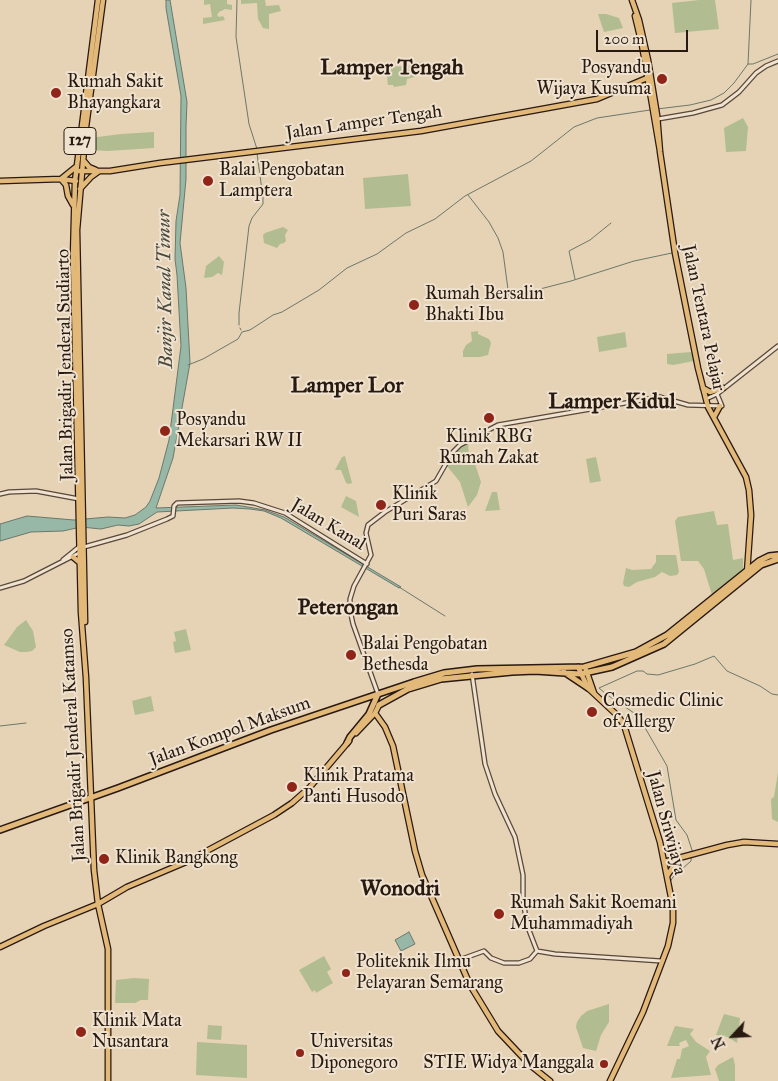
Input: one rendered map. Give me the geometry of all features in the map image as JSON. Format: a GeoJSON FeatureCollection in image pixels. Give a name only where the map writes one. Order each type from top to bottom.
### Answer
{"type":"FeatureCollection","features":[{"type":"Feature","properties":{"kind":"highway"},"geometry":{"type":"LineString","coordinates":[[347,743],[377,704],[415,686],[471,672],[581,667],[636,652],[660,640],[747,569],[769,556],[778,557]]}},
{"type":"Feature","properties":{"kind":"highway"},"geometry":{"type":"LineString","coordinates":[[471,672],[534,671],[580,674],[612,667],[664,644],[761,565],[778,557]]}},
{"type":"Feature","properties":{"kind":"highway","name":"Jalan Kompol Maksum"},"geometry":{"type":"LineString","coordinates":[[0,830],[267,732],[369,697],[444,673],[471,672]]}},
{"type":"Feature","properties":{"kind":"highway"},"geometry":{"type":"LineString","coordinates":[[564,672],[588,688]]}},
{"type":"Feature","properties":{"kind":"highway"},"geometry":{"type":"LineString","coordinates":[[377,704],[378,694],[389,695],[398,693]]}},
{"type":"Feature","properties":{"kind":"highway"},"geometry":{"type":"LineString","coordinates":[[369,697],[373,698],[377,704]]}},
{"type":"Feature","properties":{"kind":"main road","name":"127"},"geometry":{"type":"LineString","coordinates":[[79,190],[78,169],[98,0]]}},
{"type":"Feature","properties":{"kind":"main road","name":"127"},"geometry":{"type":"LineString","coordinates":[[78,169],[82,159],[87,96],[103,0]]}},
{"type":"Feature","properties":{"kind":"main road","name":"Jalan Tentara Pelajar"},"geometry":{"type":"LineString","coordinates":[[630,0],[649,77],[675,253],[703,388],[708,407],[746,476],[749,490],[751,516],[748,576]]}},
{"type":"Feature","properties":{"kind":"main road","name":"Jalan Lamper Tengah"},"geometry":{"type":"LineString","coordinates":[[78,169],[100,172],[110,171],[168,162],[421,131],[597,99],[649,77]]}},
{"type":"Feature","properties":{"kind":"main road"},"geometry":{"type":"LineString","coordinates":[[82,159],[89,167],[100,172]]}},
{"type":"Feature","properties":{"kind":"main road"},"geometry":{"type":"LineString","coordinates":[[61,179],[78,169]]}},
{"type":"Feature","properties":{"kind":"main road"},"geometry":{"type":"LineString","coordinates":[[79,190],[91,177],[100,172]]}},
{"type":"Feature","properties":{"kind":"main road"},"geometry":{"type":"LineString","coordinates":[[61,179],[66,185],[70,200],[74,206]]}},
{"type":"Feature","properties":{"kind":"main road"},"geometry":{"type":"LineString","coordinates":[[0,181],[61,179],[78,181]]}},
{"type":"Feature","properties":{"kind":"main road","name":"127"},"geometry":{"type":"LineString","coordinates":[[74,206],[78,181]]}},
{"type":"Feature","properties":{"kind":"main road","name":"Jalan Brigadir Jenderal Sudiarto"},"geometry":{"type":"LineString","coordinates":[[79,190],[76,331],[81,540]]}},
{"type":"Feature","properties":{"kind":"main road","name":"Jalan Brigadir Jenderal Sudiarto"},"geometry":{"type":"LineString","coordinates":[[74,206],[78,499],[80,507]]}},
{"type":"Feature","properties":{"kind":"main road"},"geometry":{"type":"LineString","coordinates":[[703,388],[710,392],[723,388]]}},
{"type":"Feature","properties":{"kind":"main road"},"geometry":{"type":"LineString","coordinates":[[714,417],[720,406]]}},
{"type":"Feature","properties":{"kind":"main road","name":"Jalan Brigadir Jenderal Katamso"},"geometry":{"type":"LineString","coordinates":[[81,540],[84,650]]}},
{"type":"Feature","properties":{"kind":"main road","name":"Jalan Brigadir Jenderal Katamso"},"geometry":{"type":"LineString","coordinates":[[81,547],[79,562],[94,870],[98,904],[108,947],[107,1079]]}},
{"type":"Feature","properties":{"kind":"main road"},"geometry":{"type":"LineString","coordinates":[[73,557],[79,562]]}},
{"type":"Feature","properties":{"kind":"main road","name":"Jalan Sriwijaya"},"geometry":{"type":"LineString","coordinates":[[581,667],[588,673],[594,693]]}},
{"type":"Feature","properties":{"kind":"main road","name":"Jalan Sriwijaya"},"geometry":{"type":"LineString","coordinates":[[581,667],[580,674],[588,688],[618,716],[624,725],[664,861],[672,898],[673,923],[670,939],[643,1012],[610,1081]]}},
{"type":"Feature","properties":{"kind":"main road"},"geometry":{"type":"LineString","coordinates":[[0,947],[44,926],[98,904],[132,885],[186,862],[274,815],[292,803],[310,787],[375,713],[377,704]]}},
{"type":"Feature","properties":{"kind":"main road"},"geometry":{"type":"LineString","coordinates":[[375,713],[385,727],[393,746],[422,875],[458,960],[483,1008],[498,1031],[530,1066],[550,1081]]}},
{"type":"Feature","properties":{"kind":"main road"},"geometry":{"type":"LineString","coordinates":[[664,861],[744,842],[778,844]]}},
{"type":"Feature","properties":{"kind":"main road"},"geometry":{"type":"LineString","coordinates":[[667,876],[679,858]]}},
{"type":"Feature","properties":{"kind":"street"},"geometry":{"type":"LineString","coordinates":[[656,117],[693,113],[722,105],[739,92],[756,73],[778,62]]}},
{"type":"Feature","properties":{"kind":"street"},"geometry":{"type":"LineString","coordinates":[[706,399],[717,394],[778,346]]}},
{"type":"Feature","properties":{"kind":"street"},"geometry":{"type":"LineString","coordinates":[[378,694],[350,616],[350,595],[370,555],[366,532],[368,525],[436,480],[452,453],[462,443],[498,425],[660,397],[688,405],[722,406],[717,394]]}},
{"type":"Feature","properties":{"kind":"street"},"geometry":{"type":"LineString","coordinates":[[0,494],[36,491],[78,499]]}},
{"type":"Feature","properties":{"kind":"street","name":"Jalan Kanal"},"geometry":{"type":"LineString","coordinates":[[81,547],[145,529],[170,518],[173,514],[174,506],[179,503],[239,501],[262,505],[285,513],[366,564]]}},
{"type":"Feature","properties":{"kind":"street"},"geometry":{"type":"LineString","coordinates":[[0,588],[24,581],[63,560],[81,547]]}},
{"type":"Feature","properties":{"kind":"street"},"geometry":{"type":"LineString","coordinates":[[63,560],[79,553]]}},
{"type":"Feature","properties":{"kind":"street"},"geometry":{"type":"LineString","coordinates":[[471,672],[485,764],[495,794],[515,837],[523,875],[523,899],[527,925],[537,951]]}},
{"type":"Feature","properties":{"kind":"street"},"geometry":{"type":"LineString","coordinates":[[458,960],[484,951],[491,958],[504,963],[519,963],[530,959],[537,951]]}},
{"type":"Feature","properties":{"kind":"street"},"geometry":{"type":"LineString","coordinates":[[537,951],[662,962]]}},
{"type":"Feature","properties":{"kind":"shaded area"},"geometry":{"type":"Polygon","coordinates":[[[166,0],[170,0],[187,102],[186,179],[180,243],[186,288],[190,363],[173,458],[156,508],[236,505],[265,510],[284,517],[401,587],[399,588],[281,518],[264,511],[250,509],[233,508],[157,512],[139,524],[129,526],[118,525],[101,529],[81,527],[63,531],[31,532],[0,541],[0,524],[27,516],[74,520],[108,517],[125,518],[135,515],[146,507],[150,501],[159,478],[169,440],[181,346],[175,259],[176,221],[180,195],[181,96],[166,0]]]}},
{"type":"Feature","properties":{"kind":"shaded area"},"geometry":{"type":"Polygon","coordinates":[[[204,0],[227,0],[227,4],[232,5],[232,10],[225,9],[219,12],[217,15],[219,17],[223,16],[225,20],[203,24],[203,18],[212,17],[210,4],[204,5],[204,0]]]}},
{"type":"Feature","properties":{"kind":"shaded area"},"geometry":{"type":"Polygon","coordinates":[[[241,0],[265,0],[266,6],[279,5],[281,11],[269,14],[269,29],[263,28],[258,19],[257,3],[241,4],[241,0]]]}},
{"type":"Feature","properties":{"kind":"shaded area"},"geometry":{"type":"Polygon","coordinates":[[[715,0],[719,29],[675,33],[672,3],[715,0]]]}},
{"type":"Feature","properties":{"kind":"shaded area"},"geometry":{"type":"Polygon","coordinates":[[[598,14],[619,18],[623,28],[604,32],[598,14]]]}},
{"type":"Feature","properties":{"kind":"shaded area"},"geometry":{"type":"Polygon","coordinates":[[[424,61],[414,77],[407,79],[406,85],[394,87],[393,85],[388,85],[386,67],[408,66],[424,61]]]}},
{"type":"Feature","properties":{"kind":"shaded area"},"geometry":{"type":"Polygon","coordinates":[[[743,118],[748,127],[746,151],[726,152],[724,128],[743,118]]]}},
{"type":"Feature","properties":{"kind":"shaded area"},"geometry":{"type":"Polygon","coordinates":[[[154,132],[154,148],[107,151],[90,150],[90,138],[154,132]]]}},
{"type":"Feature","properties":{"kind":"shaded area"},"geometry":{"type":"Polygon","coordinates":[[[408,174],[411,206],[365,209],[363,178],[408,174]]]}},
{"type":"Feature","properties":{"kind":"shaded area"},"geometry":{"type":"Polygon","coordinates":[[[283,227],[288,230],[284,243],[280,244],[277,248],[264,243],[263,235],[265,233],[283,227]]]}},
{"type":"Feature","properties":{"kind":"shaded area"},"geometry":{"type":"Polygon","coordinates":[[[219,256],[224,262],[222,275],[218,273],[212,277],[204,278],[206,266],[219,256]]]}},
{"type":"Feature","properties":{"kind":"shaded area"},"geometry":{"type":"Polygon","coordinates":[[[478,331],[478,334],[489,339],[491,343],[488,355],[463,357],[466,345],[472,341],[471,332],[478,331]]]}},
{"type":"Feature","properties":{"kind":"shaded area"},"geometry":{"type":"Polygon","coordinates":[[[625,332],[627,347],[599,352],[597,337],[625,332]]]}},
{"type":"Feature","properties":{"kind":"shaded area"},"geometry":{"type":"Polygon","coordinates":[[[691,352],[694,361],[673,365],[667,364],[667,354],[691,352]]]}},
{"type":"Feature","properties":{"kind":"shaded area"},"geometry":{"type":"Polygon","coordinates":[[[468,442],[469,458],[473,459],[481,482],[477,495],[468,507],[460,482],[446,465],[456,449],[468,442]]]}},
{"type":"Feature","properties":{"kind":"shaded area"},"geometry":{"type":"Polygon","coordinates":[[[345,456],[352,483],[349,484],[346,483],[341,470],[335,470],[342,457],[345,456]]]}},
{"type":"Feature","properties":{"kind":"shaded area"},"geometry":{"type":"Polygon","coordinates":[[[596,457],[601,481],[590,483],[586,459],[596,457]]]}},
{"type":"Feature","properties":{"kind":"shaded area"},"geometry":{"type":"Polygon","coordinates":[[[492,492],[497,492],[500,510],[485,511],[492,492]]]}},
{"type":"Feature","properties":{"kind":"shaded area"},"geometry":{"type":"Polygon","coordinates":[[[346,496],[356,501],[359,517],[341,507],[346,496]]]}},
{"type":"Feature","properties":{"kind":"shaded area"},"geometry":{"type":"Polygon","coordinates":[[[714,511],[717,525],[728,524],[733,560],[743,558],[743,569],[729,584],[712,595],[704,569],[698,561],[681,561],[675,521],[678,517],[714,511]]]}},
{"type":"Feature","properties":{"kind":"shaded area"},"geometry":{"type":"Polygon","coordinates":[[[656,555],[676,555],[679,572],[677,575],[670,576],[662,572],[655,577],[637,582],[629,587],[624,586],[626,568],[632,570],[651,569],[656,562],[656,555]]]}},
{"type":"Feature","properties":{"kind":"shaded area"},"geometry":{"type":"Polygon","coordinates":[[[26,620],[33,631],[36,647],[32,651],[20,652],[4,645],[17,627],[26,620]]]}},
{"type":"Feature","properties":{"kind":"shaded area"},"geometry":{"type":"Polygon","coordinates":[[[186,629],[191,650],[175,653],[173,642],[176,641],[174,632],[186,629]]]}},
{"type":"Feature","properties":{"kind":"shaded area"},"geometry":{"type":"Polygon","coordinates":[[[151,696],[154,711],[135,715],[132,701],[151,696]]]}},
{"type":"Feature","properties":{"kind":"shaded area"},"geometry":{"type":"Polygon","coordinates":[[[778,772],[778,822],[772,819],[771,799],[774,797],[778,772]]]}},
{"type":"Feature","properties":{"kind":"shaded area"},"geometry":{"type":"Polygon","coordinates":[[[409,932],[415,944],[401,951],[395,940],[409,932]]]}},
{"type":"Feature","properties":{"kind":"shaded area"},"geometry":{"type":"Polygon","coordinates":[[[324,956],[331,969],[327,972],[333,983],[316,993],[315,990],[312,992],[299,970],[324,956]]]}},
{"type":"Feature","properties":{"kind":"shaded area"},"geometry":{"type":"Polygon","coordinates":[[[149,979],[148,1000],[141,1000],[135,1003],[115,1003],[116,980],[149,979]]]}},
{"type":"Feature","properties":{"kind":"shaded area"},"geometry":{"type":"Polygon","coordinates":[[[609,1004],[609,1022],[601,1035],[596,1051],[583,1048],[576,1027],[577,1022],[587,1011],[609,1004]]]}},
{"type":"Feature","properties":{"kind":"shaded area"},"geometry":{"type":"Polygon","coordinates":[[[724,1014],[740,1018],[737,1043],[728,1037],[716,1035],[724,1014]]]}},
{"type":"Feature","properties":{"kind":"shaded area"},"geometry":{"type":"Polygon","coordinates":[[[208,1025],[222,1026],[221,1040],[207,1039],[208,1025]]]}},
{"type":"Feature","properties":{"kind":"shaded area"},"geometry":{"type":"Polygon","coordinates":[[[675,1026],[694,1029],[690,1034],[696,1042],[710,1051],[706,1057],[711,1075],[671,1078],[677,1059],[680,1059],[682,1049],[689,1046],[686,1040],[679,1043],[680,1046],[667,1046],[675,1026]]]}},
{"type":"Feature","properties":{"kind":"shaded area"},"geometry":{"type":"Polygon","coordinates":[[[197,1042],[247,1045],[247,1078],[196,1075],[197,1042]]]}},
{"type":"Feature","properties":{"kind":"shaded area"},"geometry":{"type":"Polygon","coordinates":[[[733,1057],[735,1081],[719,1081],[715,1069],[718,1065],[733,1057]]]}},
{"type":"Feature","properties":{"kind":"waterway"},"geometry":{"type":"LineString","coordinates":[[237,0],[236,37],[249,124],[257,149]]}},
{"type":"Feature","properties":{"kind":"waterway"},"geometry":{"type":"LineString","coordinates":[[657,109],[711,100],[724,93],[734,83],[748,64],[751,0]]}},
{"type":"Feature","properties":{"kind":"waterway"},"geometry":{"type":"LineString","coordinates":[[748,64],[753,64],[778,54]]}},
{"type":"Feature","properties":{"kind":"waterway","name":"Banjir Kanal Timur"},"geometry":{"type":"LineString","coordinates":[[188,365],[203,359],[238,339],[242,332],[250,330],[319,290],[347,268],[377,254],[406,233],[435,219],[465,196],[531,161],[574,127],[597,118],[650,110]]}},
{"type":"Feature","properties":{"kind":"waterway"},"geometry":{"type":"LineString","coordinates":[[239,325],[249,226],[252,218],[263,204],[257,153]]}},
{"type":"Feature","properties":{"kind":"waterway"},"geometry":{"type":"LineString","coordinates":[[468,195],[489,222],[498,238],[503,252],[509,297],[571,281],[634,261],[672,253]]}},
{"type":"Feature","properties":{"kind":"waterway"},"geometry":{"type":"LineString","coordinates":[[575,279],[569,251],[590,240],[611,223]]}},
{"type":"Feature","properties":{"kind":"waterway"},"geometry":{"type":"LineString","coordinates":[[399,587],[445,616]]}},
{"type":"Feature","properties":{"kind":"waterway"},"geometry":{"type":"LineString","coordinates":[[670,882],[691,861],[692,850],[687,835],[676,820],[667,766],[640,719],[599,688],[637,671],[658,675],[714,656],[727,671],[760,686],[772,694],[778,695]]}},
{"type":"Feature","properties":{"kind":"waterway"},"geometry":{"type":"LineString","coordinates":[[0,726],[26,723]]}},
{"type":"Feature","properties":{"kind":"place","name":"Posyandu Wijaya Kusuma"},"geometry":{"type":"Point","coordinates":[662,79]}},
{"type":"Feature","properties":{"kind":"place","name":"Rumah Sakit Bhayangkara"},"geometry":{"type":"Point","coordinates":[56,93]}},
{"type":"Feature","properties":{"kind":"place","name":"Balai Pengobatan Lamptera"},"geometry":{"type":"Point","coordinates":[208,181]}},
{"type":"Feature","properties":{"kind":"place","name":"Rumah Bersalin Bhakti Ibu"},"geometry":{"type":"Point","coordinates":[414,305]}},
{"type":"Feature","properties":{"kind":"place","name":"Klinik RBG Rumah Zakat"},"geometry":{"type":"Point","coordinates":[489,418]}},
{"type":"Feature","properties":{"kind":"place","name":"Posyandu Mekarsari RW II"},"geometry":{"type":"Point","coordinates":[165,431]}},
{"type":"Feature","properties":{"kind":"place","name":"Klinik Puri Saras"},"geometry":{"type":"Point","coordinates":[381,505]}},
{"type":"Feature","properties":{"kind":"place","name":"Balai Pengobatan Bethesda"},"geometry":{"type":"Point","coordinates":[351,655]}},
{"type":"Feature","properties":{"kind":"place","name":"Cosmedic Clinic of Allergy"},"geometry":{"type":"Point","coordinates":[592,712]}},
{"type":"Feature","properties":{"kind":"place","name":"Klinik Pratama Panti Husodo"},"geometry":{"type":"Point","coordinates":[292,787]}},
{"type":"Feature","properties":{"kind":"place","name":"Klinik Bangkong"},"geometry":{"type":"Point","coordinates":[104,859]}},
{"type":"Feature","properties":{"kind":"place","name":"Rumah Sakit Roemani Muhammadiyah"},"geometry":{"type":"Point","coordinates":[499,914]}},
{"type":"Feature","properties":{"kind":"place","name":"Politeknik Ilmu Pelayaran Semarang"},"geometry":{"type":"Point","coordinates":[346,973]}},
{"type":"Feature","properties":{"kind":"place","name":"Klinik Mata Nusantara"},"geometry":{"type":"Point","coordinates":[81,1032]}},
{"type":"Feature","properties":{"kind":"place","name":"Universitas Diponegoro"},"geometry":{"type":"Point","coordinates":[300,1053]}},
{"type":"Feature","properties":{"kind":"place","name":"STIE Widya Manggala"},"geometry":{"type":"Point","coordinates":[604,1064]}},
{"type":"Feature","properties":{"kind":"district","name":"Lamper Tengah"},"geometry":{"type":"Point","coordinates":[392,69]}},
{"type":"Feature","properties":{"kind":"district","name":"Lamper Lor"},"geometry":{"type":"Point","coordinates":[347,387]}},
{"type":"Feature","properties":{"kind":"district","name":"Lamper Kidul"},"geometry":{"type":"Point","coordinates":[612,403]}},
{"type":"Feature","properties":{"kind":"district","name":"Peterongan"},"geometry":{"type":"Point","coordinates":[348,609]}},
{"type":"Feature","properties":{"kind":"district","name":"Wonodri"},"geometry":{"type":"Point","coordinates":[400,890]}}]}
